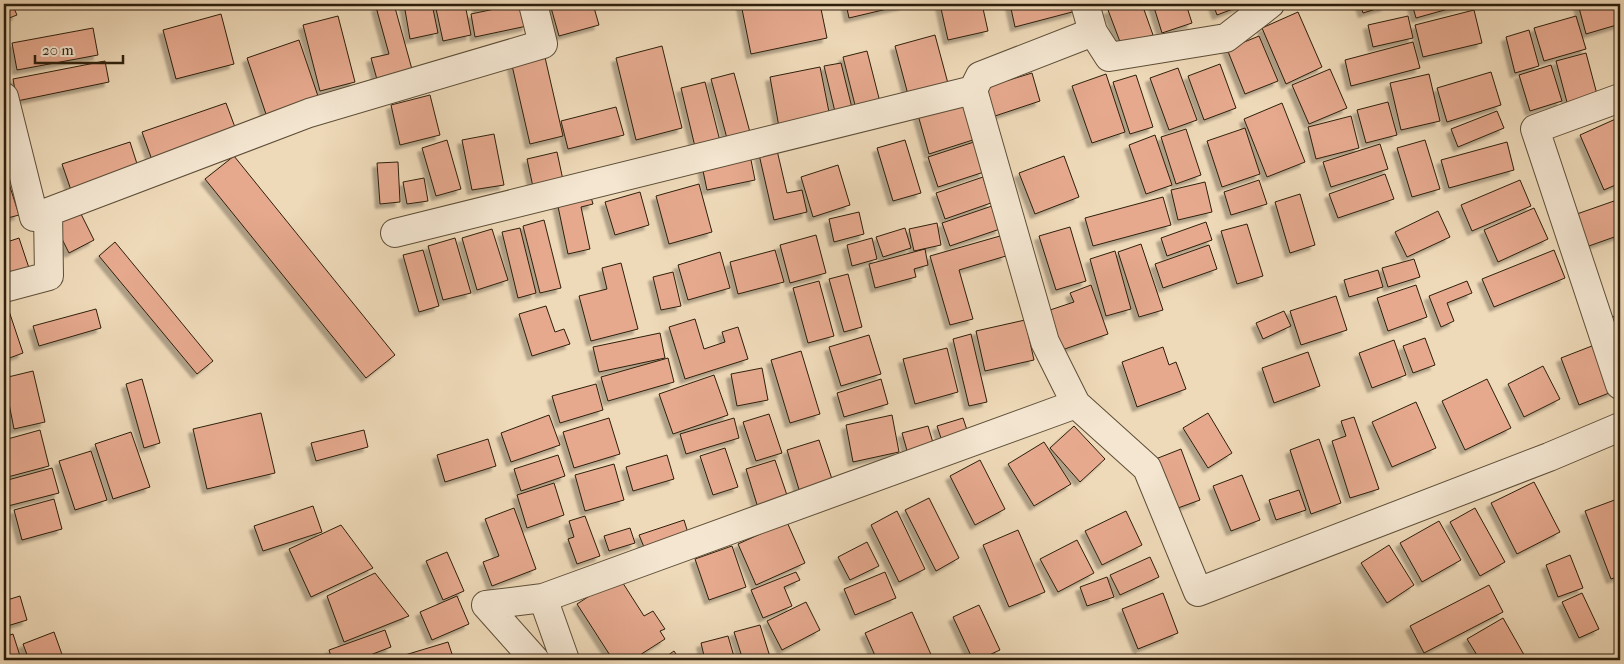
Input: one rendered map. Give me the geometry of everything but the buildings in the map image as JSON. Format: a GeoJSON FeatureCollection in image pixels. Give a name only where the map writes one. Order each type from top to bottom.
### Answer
{"type":"FeatureCollection","features":[{"type":"Feature","properties":{"kind":"street"},"geometry":{"type":"LineString","coordinates":[[4,97],[34,217],[309,112],[543,44],[533,4]]}},
{"type":"Feature","properties":{"kind":"street"},"geometry":{"type":"LineString","coordinates":[[1084,4],[1093,32],[1109,57],[1226,38],[1270,4]]}},
{"type":"Feature","properties":{"kind":"street"},"geometry":{"type":"LineString","coordinates":[[1093,32],[980,76],[973,90],[1045,342],[1076,404],[1147,468],[1198,592],[1620,428]]}},
{"type":"Feature","properties":{"kind":"street"},"geometry":{"type":"LineString","coordinates":[[396,233],[973,90]]}},
{"type":"Feature","properties":{"kind":"street"},"geometry":{"type":"LineString","coordinates":[[1620,98],[1535,129],[1620,385]]}},
{"type":"Feature","properties":{"kind":"street"},"geometry":{"type":"LineString","coordinates":[[4,288],[49,276],[48,212]]}},
{"type":"Feature","properties":{"kind":"street"},"geometry":{"type":"LineString","coordinates":[[535,660],[486,605],[543,598],[1076,404]]}},
{"type":"Feature","properties":{"kind":"street"},"geometry":{"type":"LineString","coordinates":[[543,598],[565,660]]}}]}
